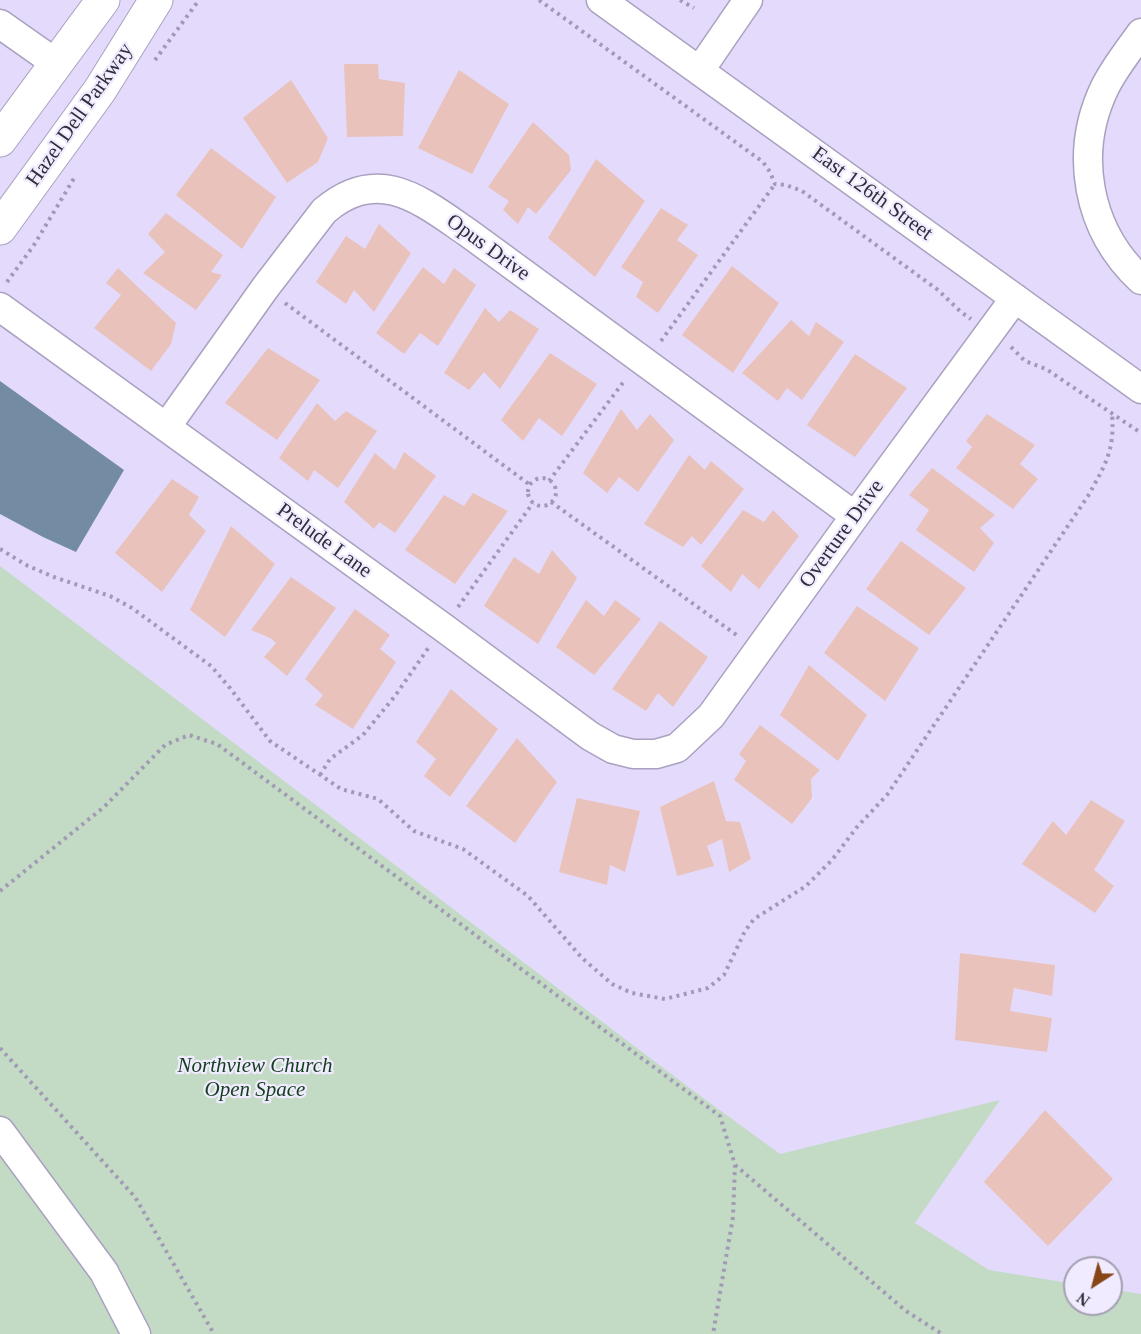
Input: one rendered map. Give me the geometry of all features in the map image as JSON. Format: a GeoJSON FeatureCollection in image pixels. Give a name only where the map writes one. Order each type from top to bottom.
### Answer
{"type":"FeatureCollection","features":[{"type":"Feature","properties":{"kind":"main road"},"geometry":{"type":"LineString","coordinates":[[0,140],[103,0]]}},
{"type":"Feature","properties":{"kind":"main road","name":"Hazel Dell Parkway"},"geometry":{"type":"LineString","coordinates":[[0,228],[100,90],[156,0]]}},
{"type":"Feature","properties":{"kind":"street","name":"East 126th Street"},"geometry":{"type":"LineString","coordinates":[[601,0],[1141,389]]}},
{"type":"Feature","properties":{"kind":"street"},"geometry":{"type":"LineString","coordinates":[[700,70],[748,0]]}},
{"type":"Feature","properties":{"kind":"street"},"geometry":{"type":"LineString","coordinates":[[0,24],[57,64]]}},
{"type":"Feature","properties":{"kind":"street"},"geometry":{"type":"LineString","coordinates":[[1141,33],[1117,67],[1099,102],[1091,132],[1088,156],[1091,193],[1101,226],[1120,256],[1141,280]]}},
{"type":"Feature","properties":{"kind":"street","name":"Opus Drive"},"geometry":{"type":"LineString","coordinates":[[167,426],[265,288],[324,211],[349,195],[364,190],[377,188],[396,190],[430,206],[855,516]]}},
{"type":"Feature","properties":{"kind":"street","name":"Overture Drive"},"geometry":{"type":"LineString","coordinates":[[656,754],[677,748],[711,717],[1015,298]]}},
{"type":"Feature","properties":{"kind":"street","name":"Prelude Lane"},"geometry":{"type":"LineString","coordinates":[[0,307],[167,426],[590,736],[613,749],[633,754],[656,754]]}},
{"type":"Feature","properties":{"kind":"street"},"geometry":{"type":"LineString","coordinates":[[0,1131],[104,1272],[136,1334]]}},
{"type":"Feature","properties":{"kind":"path"},"geometry":{"type":"LineString","coordinates":[[539,0],[763,162],[771,172],[775,184]]}},
{"type":"Feature","properties":{"kind":"path"},"geometry":{"type":"LineString","coordinates":[[680,0],[694,8]]}},
{"type":"Feature","properties":{"kind":"path"},"geometry":{"type":"LineString","coordinates":[[775,184],[802,191],[938,290],[961,312],[991,332],[1025,361],[1046,369],[1141,433]]}},
{"type":"Feature","properties":{"kind":"path"},"geometry":{"type":"LineString","coordinates":[[549,481],[630,374],[656,348],[775,184]]}},
{"type":"Feature","properties":{"kind":"path"},"geometry":{"type":"LineString","coordinates":[[265,288],[530,485]]}},
{"type":"Feature","properties":{"kind":"path"},"geometry":{"type":"LineString","coordinates":[[535,480],[549,481],[555,491],[551,502],[539,506],[533,503],[528,491],[535,480]]}},
{"type":"Feature","properties":{"kind":"path"},"geometry":{"type":"LineString","coordinates":[[551,502],[758,650]]}},
{"type":"Feature","properties":{"kind":"path"},"geometry":{"type":"LineString","coordinates":[[0,891],[104,807],[165,746],[189,735],[217,744],[720,1116],[735,1165],[733,1217],[713,1334]]}},
{"type":"Feature","properties":{"kind":"path"},"geometry":{"type":"LineString","coordinates":[[0,1048],[135,1197],[214,1334]]}},
{"type":"Feature","properties":{"kind":"path"},"geometry":{"type":"LineString","coordinates":[[735,1165],[906,1311],[942,1334]]}},
{"type":"Feature","properties":{"kind":"green space","name":"Northview Church Open Space"},"geometry":{"type":"Polygon","coordinates":[[[0,566],[780,1154],[1000,1100],[915,1223],[989,1270],[1063,1282],[1063,1316],[1123,1316],[1123,1291],[1141,1294],[1141,1334],[0,1334],[0,566]]]}},
{"type":"Feature","properties":{"kind":"water"},"geometry":{"type":"Polygon","coordinates":[[[0,381],[124,470],[76,552],[0,514],[0,381]]]}},
{"type":"Feature","properties":{"kind":"building"},"geometry":{"type":"Polygon","coordinates":[[[344,64],[378,64],[379,79],[405,83],[403,136],[347,137],[344,64]]]}},
{"type":"Feature","properties":{"kind":"building"},"geometry":{"type":"Polygon","coordinates":[[[459,70],[509,104],[472,174],[418,148],[459,70]]]}},
{"type":"Feature","properties":{"kind":"building"},"geometry":{"type":"Polygon","coordinates":[[[291,80],[328,138],[318,162],[287,183],[243,118],[291,80]]]}},
{"type":"Feature","properties":{"kind":"building"},"geometry":{"type":"Polygon","coordinates":[[[533,122],[569,155],[571,170],[536,214],[528,207],[518,224],[503,210],[509,201],[488,187],[533,122]]]}},
{"type":"Feature","properties":{"kind":"building"},"geometry":{"type":"Polygon","coordinates":[[[211,148],[276,197],[242,249],[176,195],[211,148]]]}},
{"type":"Feature","properties":{"kind":"building"},"geometry":{"type":"Polygon","coordinates":[[[596,159],[645,201],[595,277],[548,238],[596,159]]]}},
{"type":"Feature","properties":{"kind":"building"},"geometry":{"type":"Polygon","coordinates":[[[661,208],[688,225],[677,240],[698,255],[658,313],[636,297],[643,282],[621,267],[661,208]]]}},
{"type":"Feature","properties":{"kind":"building"},"geometry":{"type":"Polygon","coordinates":[[[166,213],[223,255],[211,272],[222,275],[196,310],[143,273],[165,252],[148,234],[166,213]]]}},
{"type":"Feature","properties":{"kind":"building"},"geometry":{"type":"Polygon","coordinates":[[[379,224],[411,253],[374,312],[354,290],[346,304],[316,282],[346,236],[365,249],[379,224]]]}},
{"type":"Feature","properties":{"kind":"building"},"geometry":{"type":"Polygon","coordinates":[[[732,266],[779,303],[733,373],[682,335],[732,266]]]}},
{"type":"Feature","properties":{"kind":"building"},"geometry":{"type":"Polygon","coordinates":[[[423,267],[444,284],[454,268],[476,285],[438,346],[420,333],[404,354],[376,333],[423,267]]]}},
{"type":"Feature","properties":{"kind":"building"},"geometry":{"type":"Polygon","coordinates":[[[118,268],[176,323],[171,344],[151,371],[94,328],[121,295],[106,283],[118,268]]]}},
{"type":"Feature","properties":{"kind":"building"},"geometry":{"type":"Polygon","coordinates":[[[485,308],[499,322],[510,310],[539,329],[500,389],[484,372],[469,390],[444,373],[485,308]]]}},
{"type":"Feature","properties":{"kind":"building"},"geometry":{"type":"Polygon","coordinates":[[[791,320],[809,336],[816,322],[844,342],[802,400],[787,388],[778,401],[742,373],[791,320]]]}},
{"type":"Feature","properties":{"kind":"building"},"geometry":{"type":"Polygon","coordinates":[[[268,348],[320,380],[277,440],[225,403],[268,348]]]}},
{"type":"Feature","properties":{"kind":"building"},"geometry":{"type":"Polygon","coordinates":[[[550,353],[597,384],[562,436],[539,418],[523,441],[501,420],[550,353]]]}},
{"type":"Feature","properties":{"kind":"building"},"geometry":{"type":"Polygon","coordinates":[[[855,354],[907,388],[855,457],[807,425],[855,354]]]}},
{"type":"Feature","properties":{"kind":"building"},"geometry":{"type":"Polygon","coordinates":[[[317,403],[335,421],[346,411],[377,431],[338,488],[314,470],[308,481],[279,458],[317,403]]]}},
{"type":"Feature","properties":{"kind":"building"},"geometry":{"type":"Polygon","coordinates":[[[621,409],[637,430],[650,414],[674,440],[638,492],[619,477],[607,493],[583,473],[621,409]]]}},
{"type":"Feature","properties":{"kind":"building"},"geometry":{"type":"Polygon","coordinates":[[[987,414],[1035,445],[1020,464],[1038,479],[1013,509],[956,468],[972,447],[966,441],[987,414]]]}},
{"type":"Feature","properties":{"kind":"building"},"geometry":{"type":"Polygon","coordinates":[[[404,452],[436,476],[395,533],[379,522],[374,529],[344,502],[375,453],[395,470],[404,452]]]}},
{"type":"Feature","properties":{"kind":"building"},"geometry":{"type":"Polygon","coordinates":[[[689,455],[705,470],[711,461],[744,489],[701,545],[692,536],[683,547],[644,524],[689,455]]]}},
{"type":"Feature","properties":{"kind":"building"},"geometry":{"type":"Polygon","coordinates":[[[932,468],[995,515],[980,528],[994,543],[974,572],[916,530],[929,510],[909,495],[932,468]]]}},
{"type":"Feature","properties":{"kind":"building"},"geometry":{"type":"Polygon","coordinates":[[[172,479],[199,497],[189,515],[206,531],[162,592],[115,553],[172,479]]]}},
{"type":"Feature","properties":{"kind":"building"},"geometry":{"type":"Polygon","coordinates":[[[473,493],[508,511],[455,584],[405,550],[444,495],[464,506],[473,493]]]}},
{"type":"Feature","properties":{"kind":"building"},"geometry":{"type":"Polygon","coordinates":[[[743,510],[764,522],[773,510],[799,536],[759,589],[742,574],[731,592],[701,566],[743,510]]]}},
{"type":"Feature","properties":{"kind":"building"},"geometry":{"type":"Polygon","coordinates":[[[231,526],[275,564],[225,637],[190,610],[231,526]]]}},
{"type":"Feature","properties":{"kind":"building"},"geometry":{"type":"Polygon","coordinates":[[[901,541],[966,588],[929,635],[866,589],[901,541]]]}},
{"type":"Feature","properties":{"kind":"building"},"geometry":{"type":"Polygon","coordinates":[[[552,550],[577,578],[538,644],[484,606],[514,557],[539,574],[552,550]]]}},
{"type":"Feature","properties":{"kind":"building"},"geometry":{"type":"Polygon","coordinates":[[[291,577],[336,608],[287,676],[264,657],[276,643],[251,630],[291,577]]]}},
{"type":"Feature","properties":{"kind":"building"},"geometry":{"type":"Polygon","coordinates":[[[586,600],[604,616],[615,600],[641,619],[594,675],[556,647],[586,600]]]}},
{"type":"Feature","properties":{"kind":"building"},"geometry":{"type":"Polygon","coordinates":[[[857,606],[919,648],[885,701],[824,653],[857,606]]]}},
{"type":"Feature","properties":{"kind":"building"},"geometry":{"type":"Polygon","coordinates":[[[355,609],[390,635],[380,649],[396,662],[353,729],[315,705],[323,695],[305,679],[355,609]]]}},
{"type":"Feature","properties":{"kind":"building"},"geometry":{"type":"Polygon","coordinates":[[[660,621],[708,657],[673,707],[658,693],[646,711],[612,689],[660,621]]]}},
{"type":"Feature","properties":{"kind":"building"},"geometry":{"type":"Polygon","coordinates":[[[809,665],[867,715],[838,761],[780,715],[809,665]]]}},
{"type":"Feature","properties":{"kind":"building"},"geometry":{"type":"Polygon","coordinates":[[[451,689],[498,729],[450,797],[424,776],[436,759],[416,742],[451,689]]]}},
{"type":"Feature","properties":{"kind":"building"},"geometry":{"type":"Polygon","coordinates":[[[760,725],[820,770],[811,779],[812,798],[792,824],[734,780],[746,761],[739,754],[760,725]]]}},
{"type":"Feature","properties":{"kind":"building"},"geometry":{"type":"Polygon","coordinates":[[[517,738],[557,782],[515,843],[466,806],[517,738]]]}},
{"type":"Feature","properties":{"kind":"building"},"geometry":{"type":"Polygon","coordinates":[[[714,781],[726,821],[740,822],[751,859],[729,872],[722,839],[707,846],[714,866],[677,876],[660,807],[714,781]]]}},
{"type":"Feature","properties":{"kind":"building"},"geometry":{"type":"Polygon","coordinates":[[[577,798],[640,811],[625,872],[610,865],[607,885],[559,872],[577,798]]]}},
{"type":"Feature","properties":{"kind":"building"},"geometry":{"type":"Polygon","coordinates":[[[1091,800],[1125,821],[1094,870],[1114,886],[1095,913],[1022,864],[1053,821],[1066,835],[1091,800]]]}},
{"type":"Feature","properties":{"kind":"building"},"geometry":{"type":"Polygon","coordinates":[[[960,953],[1055,965],[1052,996],[1014,988],[1010,1011],[1052,1018],[1047,1052],[955,1040],[960,953]]]}},
{"type":"Feature","properties":{"kind":"building"},"geometry":{"type":"Polygon","coordinates":[[[1045,1110],[1113,1179],[1048,1246],[984,1182],[1045,1110]]]}}]}
